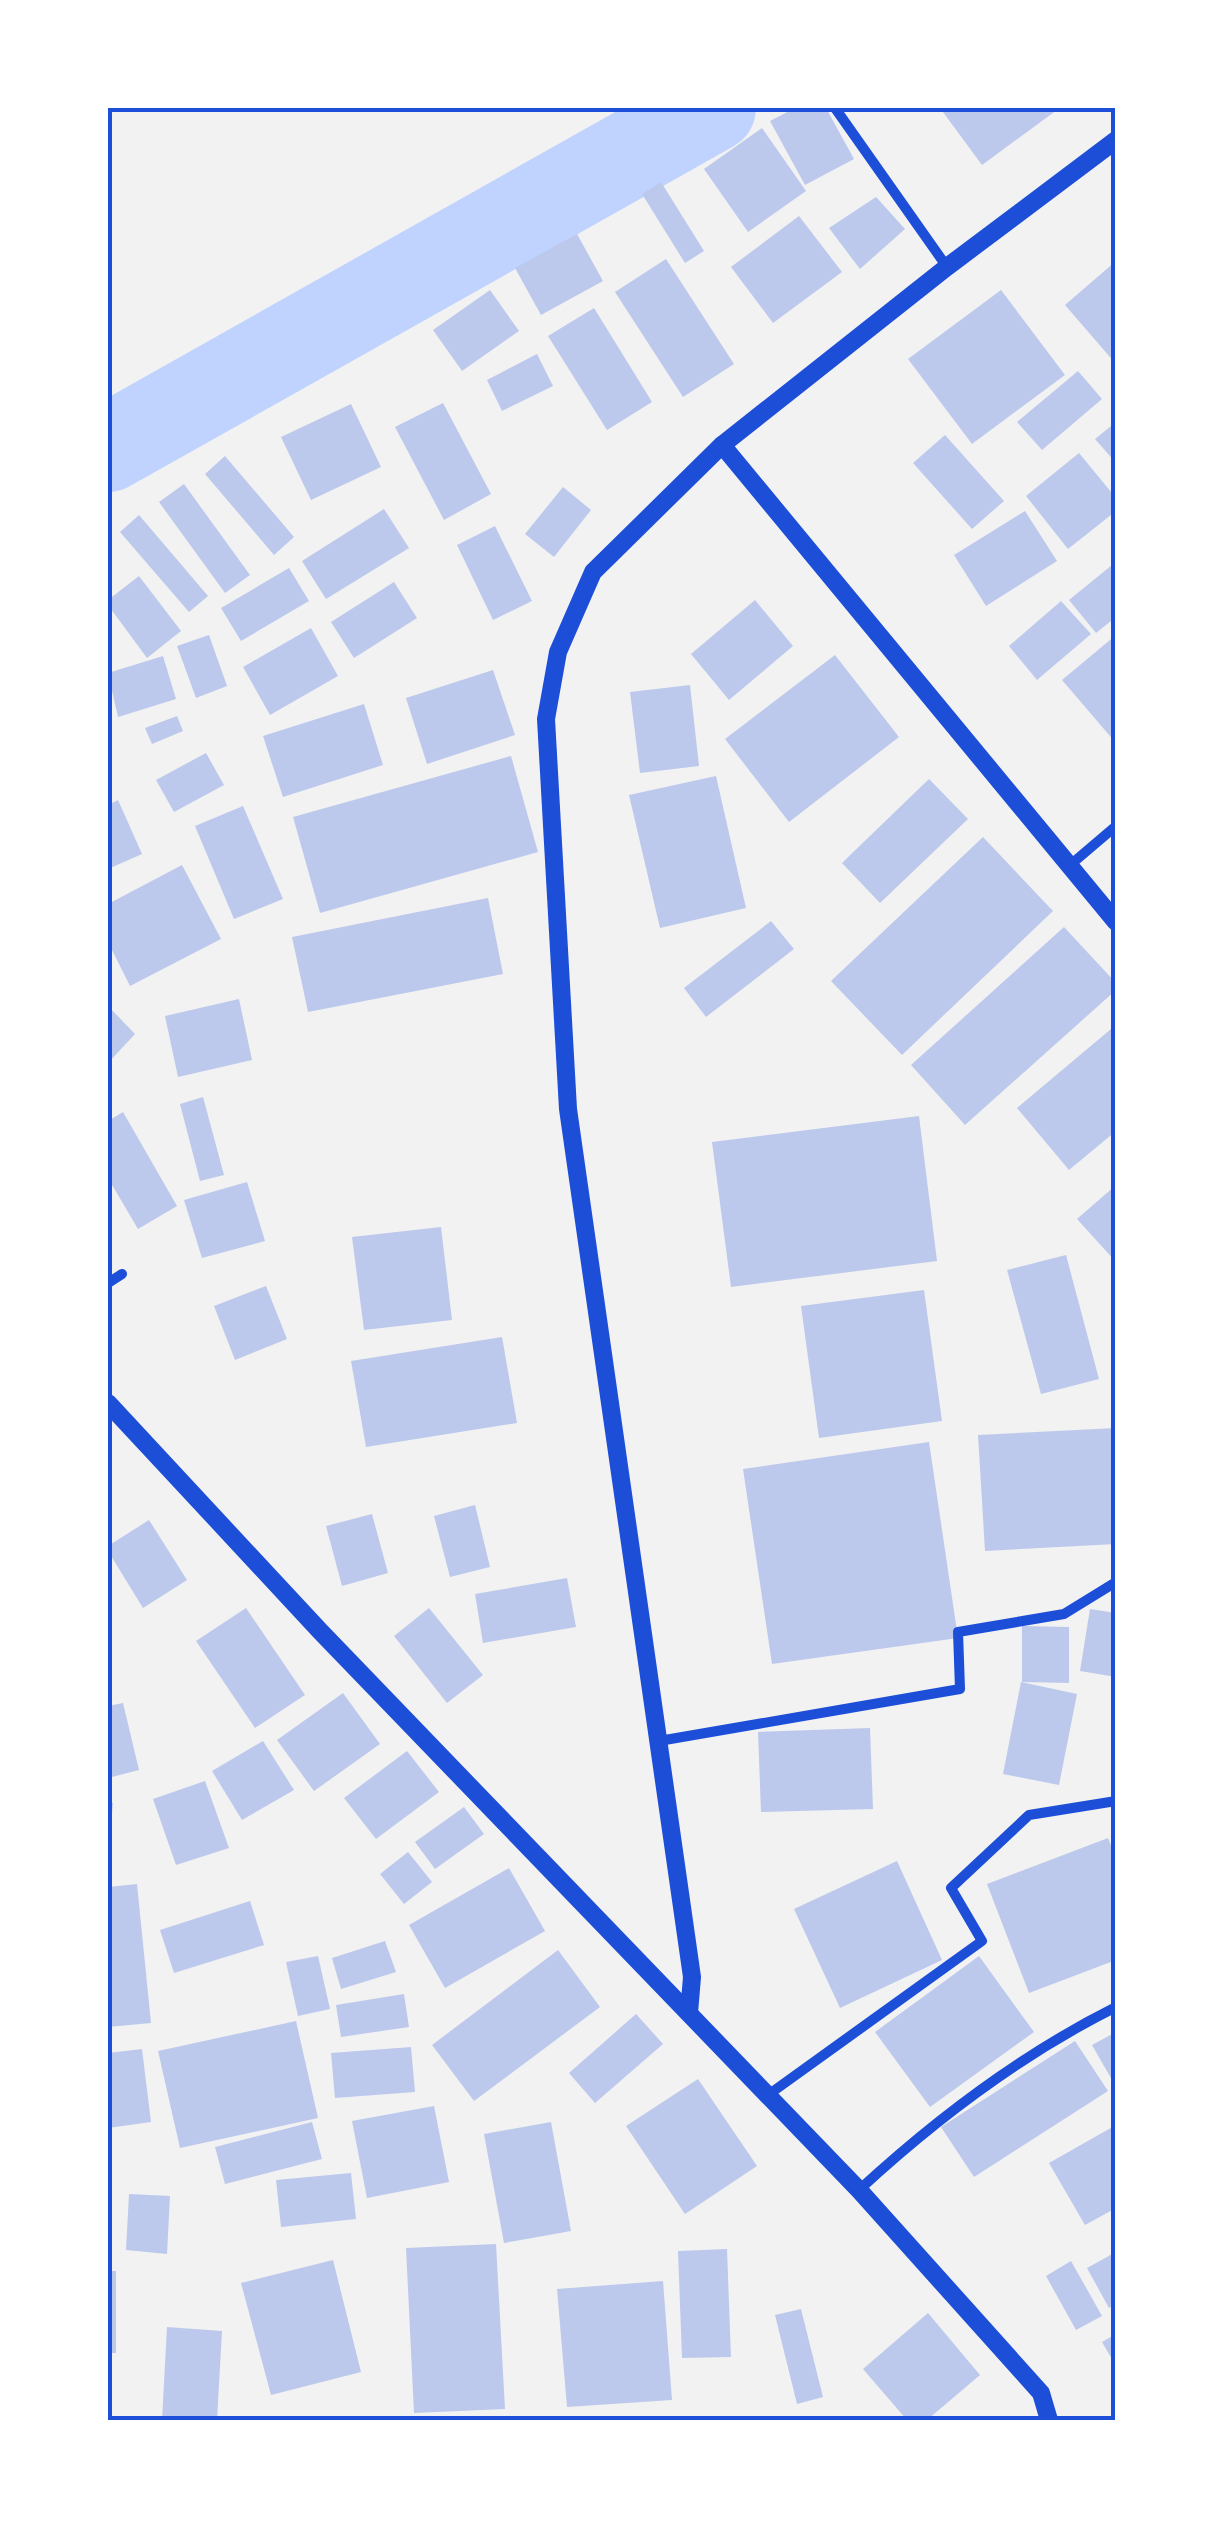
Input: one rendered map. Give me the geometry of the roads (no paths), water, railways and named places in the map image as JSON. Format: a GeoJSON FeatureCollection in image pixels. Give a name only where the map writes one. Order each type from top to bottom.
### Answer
{"type":"FeatureCollection","features":[{"type":"Feature","properties":{"kind":"street"},"geometry":{"type":"LineString","coordinates":[[835,108],[946,267]]}},
{"type":"Feature","properties":{"kind":"street"},"geometry":{"type":"LineString","coordinates":[[688,2013],[692,1977],[568,1109],[546,719],[558,652],[592,572],[722,445],[946,267],[1116,140]]}},
{"type":"Feature","properties":{"kind":"street"},"geometry":{"type":"LineString","coordinates":[[722,445],[1116,922]]}},
{"type":"Feature","properties":{"kind":"street"},"geometry":{"type":"LineString","coordinates":[[1069,866],[1116,826]]}},
{"type":"Feature","properties":{"kind":"street"},"geometry":{"type":"LineString","coordinates":[[108,1283],[122,1274]]}},
{"type":"Feature","properties":{"kind":"street"},"geometry":{"type":"LineString","coordinates":[[108,1402],[334,1645],[859,2190],[1041,2393],[1049,2420]]}},
{"type":"Feature","properties":{"kind":"street"},"geometry":{"type":"LineString","coordinates":[[659,1741],[960,1689],[958,1632],[1064,1614],[1116,1582]]}},
{"type":"Feature","properties":{"kind":"street"},"geometry":{"type":"LineString","coordinates":[[768,2095],[982,1941],[951,1888],[1029,1815],[1116,1801]]}},
{"type":"Feature","properties":{"kind":"street"},"geometry":{"type":"LineString","coordinates":[[859,2190],[926,2128],[994,2079],[1056,2037],[1116,2007]]}},
{"type":"Feature","properties":{"kind":"waterway"},"geometry":{"type":"LineString","coordinates":[[108,448],[712,108]]}}]}
